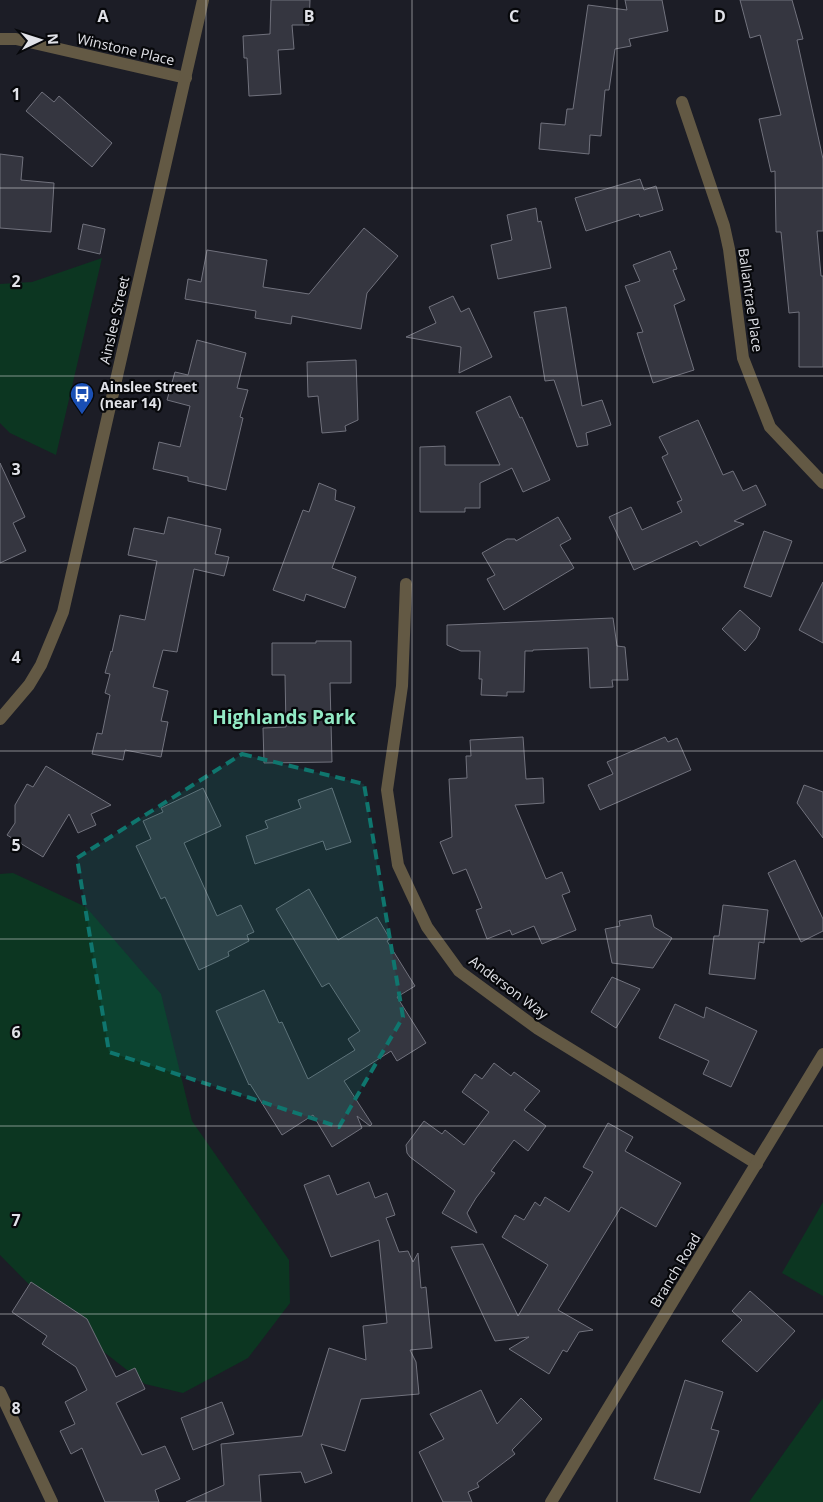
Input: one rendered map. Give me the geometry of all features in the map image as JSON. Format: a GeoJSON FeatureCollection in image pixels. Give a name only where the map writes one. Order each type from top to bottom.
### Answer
{"type":"FeatureCollection","features":[{"type":"Feature","properties":{"kind":"street","name":"Ainslee Street"},"geometry":{"type":"LineString","coordinates":[[0,719],[29,685],[41,665],[63,612],[203,0]]}},
{"type":"Feature","properties":{"kind":"street","name":"Winstone Place"},"geometry":{"type":"LineString","coordinates":[[0,39],[16,39],[186,78]]}},
{"type":"Feature","properties":{"kind":"street","name":"Ballantrae Place"},"geometry":{"type":"LineString","coordinates":[[682,102],[724,226],[743,358],[770,427],[823,483]]}},
{"type":"Feature","properties":{"kind":"street","name":"Anderson Way"},"geometry":{"type":"LineString","coordinates":[[406,584],[402,686],[387,790],[398,865],[427,927],[459,971],[538,1029],[757,1164]]}},
{"type":"Feature","properties":{"kind":"street","name":"Branch Road"},"geometry":{"type":"LineString","coordinates":[[551,1502],[823,1054]]}},
{"type":"Feature","properties":{"kind":"street"},"geometry":{"type":"LineString","coordinates":[[0,1392],[52,1502]]}},
{"type":"Feature","properties":{"kind":"highlighted area"},"geometry":{"type":"Polygon","coordinates":[[[242,754],[364,784],[403,1017],[339,1127],[109,1052],[77,858],[242,754]]]}},
{"type":"Feature","properties":{"kind":"green space"},"geometry":{"type":"Polygon","coordinates":[[[102,258],[56,455],[10,433],[0,423],[0,284],[32,282],[102,258]]]}},
{"type":"Feature","properties":{"kind":"green space"},"geometry":{"type":"Polygon","coordinates":[[[13,873],[86,907],[161,994],[192,1121],[289,1260],[290,1303],[248,1358],[183,1393],[145,1384],[68,1324],[0,1255],[0,874],[13,873]]]}},
{"type":"Feature","properties":{"kind":"green space"},"geometry":{"type":"Polygon","coordinates":[[[823,1202],[823,1296],[782,1273],[823,1202]]]}},
{"type":"Feature","properties":{"kind":"green space"},"geometry":{"type":"Polygon","coordinates":[[[823,1398],[823,1502],[749,1502],[823,1398]]]}},
{"type":"Feature","properties":{"kind":"building"},"geometry":{"type":"Polygon","coordinates":[[[271,0],[310,0],[309,25],[292,25],[294,49],[278,50],[281,94],[249,96],[247,58],[244,58],[243,36],[270,34],[271,0]]]}},
{"type":"Feature","properties":{"kind":"building"},"geometry":{"type":"Polygon","coordinates":[[[625,0],[662,0],[668,31],[629,39],[631,46],[615,49],[609,90],[605,90],[601,136],[590,135],[589,154],[539,149],[541,123],[565,125],[567,109],[573,109],[588,5],[627,10],[625,0]]]}},
{"type":"Feature","properties":{"kind":"building"},"geometry":{"type":"Polygon","coordinates":[[[740,0],[792,0],[803,39],[797,40],[823,159],[823,231],[817,231],[821,276],[823,276],[823,367],[799,367],[799,312],[789,313],[781,232],[776,232],[775,171],[771,172],[759,119],[781,115],[760,35],[750,38],[740,0]]]}},
{"type":"Feature","properties":{"kind":"building"},"geometry":{"type":"Polygon","coordinates":[[[42,92],[54,102],[59,96],[112,143],[92,167],[26,111],[42,92]]]}},
{"type":"Feature","properties":{"kind":"building"},"geometry":{"type":"Polygon","coordinates":[[[0,154],[23,157],[21,180],[54,183],[51,232],[0,228],[0,154]]]}},
{"type":"Feature","properties":{"kind":"building"},"geometry":{"type":"Polygon","coordinates":[[[640,179],[644,190],[656,186],[663,210],[640,217],[639,214],[586,231],[575,198],[640,179]]]}},
{"type":"Feature","properties":{"kind":"building"},"geometry":{"type":"Polygon","coordinates":[[[536,208],[538,222],[541,221],[551,268],[498,279],[491,245],[512,240],[507,215],[536,208]]]}},
{"type":"Feature","properties":{"kind":"building"},"geometry":{"type":"Polygon","coordinates":[[[83,224],[105,229],[100,254],[78,249],[83,224]]]}},
{"type":"Feature","properties":{"kind":"building"},"geometry":{"type":"Polygon","coordinates":[[[364,228],[398,256],[367,293],[361,329],[292,316],[291,324],[255,318],[256,311],[185,299],[188,279],[201,282],[207,250],[267,260],[263,287],[309,294],[364,228]]]}},
{"type":"Feature","properties":{"kind":"building"},"geometry":{"type":"Polygon","coordinates":[[[670,251],[677,269],[673,270],[685,300],[674,305],[694,370],[653,383],[637,333],[643,332],[625,286],[640,281],[633,265],[670,251]]]}},
{"type":"Feature","properties":{"kind":"building"},"geometry":{"type":"Polygon","coordinates":[[[453,296],[461,312],[469,308],[492,357],[459,373],[461,347],[406,337],[436,323],[429,307],[453,296]]]}},
{"type":"Feature","properties":{"kind":"building"},"geometry":{"type":"Polygon","coordinates":[[[566,307],[582,406],[602,400],[611,425],[586,433],[588,445],[577,447],[554,380],[545,381],[534,312],[566,307]]]}},
{"type":"Feature","properties":{"kind":"building"},"geometry":{"type":"Polygon","coordinates":[[[197,340],[246,353],[237,388],[248,390],[240,417],[243,418],[226,490],[188,481],[188,477],[153,469],[159,442],[180,447],[190,406],[167,400],[175,372],[188,375],[197,340]]]}},
{"type":"Feature","properties":{"kind":"building"},"geometry":{"type":"Polygon","coordinates":[[[356,360],[358,420],[345,426],[346,431],[322,433],[318,396],[308,397],[307,362],[356,360]]]}},
{"type":"Feature","properties":{"kind":"building"},"geometry":{"type":"Polygon","coordinates":[[[510,396],[520,418],[522,417],[550,480],[523,492],[512,468],[480,483],[480,508],[465,508],[465,512],[420,512],[420,447],[445,446],[445,465],[500,465],[476,412],[510,396]]]}},
{"type":"Feature","properties":{"kind":"building"},"geometry":{"type":"Polygon","coordinates":[[[698,420],[723,475],[733,471],[743,491],[756,485],[766,505],[734,521],[744,524],[700,546],[697,541],[634,570],[609,517],[631,507],[642,530],[682,512],[677,502],[682,500],[662,457],[668,454],[659,437],[698,420]]]}},
{"type":"Feature","properties":{"kind":"building"},"geometry":{"type":"Polygon","coordinates":[[[0,463],[25,517],[13,523],[26,551],[0,563],[0,463]]]}},
{"type":"Feature","properties":{"kind":"building"},"geometry":{"type":"Polygon","coordinates":[[[319,483],[336,490],[335,500],[355,507],[332,568],[356,577],[345,608],[306,594],[304,601],[273,590],[303,510],[309,512],[319,483]]]}},
{"type":"Feature","properties":{"kind":"building"},"geometry":{"type":"Polygon","coordinates":[[[168,517],[221,529],[215,554],[229,557],[224,576],[194,569],[177,652],[163,650],[153,687],[168,691],[161,721],[168,722],[161,757],[125,750],[123,760],[92,754],[97,733],[102,734],[110,695],[105,693],[110,674],[105,673],[112,652],[120,615],[145,620],[157,561],[128,555],[134,528],[164,534],[168,517]]]}},
{"type":"Feature","properties":{"kind":"building"},"geometry":{"type":"Polygon","coordinates":[[[558,517],[571,539],[560,545],[574,568],[504,610],[487,579],[495,575],[482,553],[507,539],[515,539],[516,541],[558,517]]]}},
{"type":"Feature","properties":{"kind":"building"},"geometry":{"type":"Polygon","coordinates":[[[764,531],[792,541],[771,597],[744,587],[764,531]]]}},
{"type":"Feature","properties":{"kind":"building"},"geometry":{"type":"Polygon","coordinates":[[[823,582],[823,643],[799,630],[823,582]]]}},
{"type":"Feature","properties":{"kind":"building"},"geometry":{"type":"Polygon","coordinates":[[[740,610],[760,628],[756,638],[745,651],[722,629],[740,610]]]}},
{"type":"Feature","properties":{"kind":"building"},"geometry":{"type":"Polygon","coordinates":[[[613,618],[617,646],[625,647],[628,680],[612,680],[613,687],[590,688],[588,648],[533,650],[525,651],[524,692],[507,692],[507,696],[481,695],[482,679],[479,679],[480,651],[461,651],[447,645],[447,625],[613,618]]]}},
{"type":"Feature","properties":{"kind":"building"},"geometry":{"type":"Polygon","coordinates":[[[316,641],[351,641],[351,683],[330,683],[332,762],[264,763],[263,728],[286,727],[285,675],[272,675],[272,643],[316,643],[316,641]]]}},
{"type":"Feature","properties":{"kind":"building"},"geometry":{"type":"Polygon","coordinates":[[[523,737],[526,779],[543,778],[544,803],[515,805],[546,879],[562,872],[570,892],[562,895],[576,930],[542,944],[534,926],[512,935],[510,930],[487,939],[476,910],[482,908],[466,869],[453,874],[440,842],[452,837],[449,779],[467,778],[466,756],[471,756],[470,740],[523,737]]]}},
{"type":"Feature","properties":{"kind":"building"},"geometry":{"type":"Polygon","coordinates":[[[665,737],[668,742],[677,738],[691,770],[600,810],[588,785],[613,774],[607,762],[665,737]]]}},
{"type":"Feature","properties":{"kind":"building"},"geometry":{"type":"Polygon","coordinates":[[[46,766],[111,805],[91,814],[96,825],[78,833],[69,814],[43,857],[7,835],[15,823],[15,805],[27,784],[33,787],[46,766]]]}},
{"type":"Feature","properties":{"kind":"building"},"geometry":{"type":"Polygon","coordinates":[[[804,785],[823,792],[823,838],[797,803],[804,785]]]}},
{"type":"Feature","properties":{"kind":"building"},"geometry":{"type":"Polygon","coordinates":[[[203,788],[221,826],[184,843],[217,916],[241,905],[254,932],[247,935],[249,941],[228,952],[229,956],[199,970],[165,897],[161,899],[136,846],[151,839],[143,821],[163,812],[161,808],[203,788]]]}},
{"type":"Feature","properties":{"kind":"building"},"geometry":{"type":"Polygon","coordinates":[[[332,788],[351,842],[326,850],[323,841],[255,864],[246,836],[268,828],[265,821],[301,808],[298,800],[332,788]]]}},
{"type":"Feature","properties":{"kind":"building"},"geometry":{"type":"Polygon","coordinates":[[[795,860],[823,919],[823,931],[801,942],[768,873],[795,860]]]}},
{"type":"Feature","properties":{"kind":"building"},"geometry":{"type":"Polygon","coordinates":[[[309,889],[338,940],[377,917],[390,939],[387,941],[415,986],[397,997],[426,1043],[397,1061],[391,1051],[344,1081],[372,1124],[370,1126],[357,1116],[362,1128],[332,1147],[313,1115],[282,1135],[249,1085],[216,1011],[264,990],[279,1023],[282,1022],[308,1079],[355,1050],[348,1039],[360,1031],[329,983],[322,987],[276,909],[309,889]]]}},
{"type":"Feature","properties":{"kind":"building"},"geometry":{"type":"Polygon","coordinates":[[[723,905],[768,910],[764,943],[759,942],[755,979],[709,974],[714,936],[719,936],[723,905]]]}},
{"type":"Feature","properties":{"kind":"building"},"geometry":{"type":"Polygon","coordinates":[[[651,915],[654,927],[672,938],[653,968],[612,963],[605,929],[620,926],[619,921],[651,915]]]}},
{"type":"Feature","properties":{"kind":"building"},"geometry":{"type":"Polygon","coordinates":[[[612,977],[640,989],[616,1028],[591,1012],[612,977]]]}},
{"type":"Feature","properties":{"kind":"building"},"geometry":{"type":"Polygon","coordinates":[[[675,1004],[704,1018],[706,1007],[757,1031],[731,1087],[703,1074],[709,1061],[659,1038],[675,1004]]]}},
{"type":"Feature","properties":{"kind":"building"},"geometry":{"type":"Polygon","coordinates":[[[494,1063],[511,1076],[514,1072],[540,1091],[524,1110],[546,1126],[528,1151],[514,1140],[491,1171],[495,1173],[467,1213],[477,1233],[442,1213],[455,1191],[410,1157],[407,1153],[406,1145],[424,1121],[442,1134],[445,1130],[464,1145],[489,1112],[462,1092],[475,1074],[482,1079],[494,1063]]]}},
{"type":"Feature","properties":{"kind":"building"},"geometry":{"type":"Polygon","coordinates":[[[608,1123],[633,1137],[625,1151],[681,1183],[656,1227],[621,1207],[558,1310],[593,1330],[579,1332],[567,1352],[563,1350],[549,1374],[509,1349],[529,1337],[495,1341],[451,1247],[483,1244],[518,1316],[548,1265],[502,1237],[515,1215],[524,1220],[535,1202],[540,1206],[545,1197],[569,1212],[593,1172],[583,1167],[608,1123]]]}},
{"type":"Feature","properties":{"kind":"building"},"geometry":{"type":"Polygon","coordinates":[[[329,1175],[337,1195],[369,1182],[375,1198],[387,1193],[395,1215],[386,1218],[399,1252],[408,1251],[413,1262],[418,1253],[421,1288],[426,1287],[432,1348],[410,1350],[416,1362],[419,1394],[361,1399],[345,1451],[321,1444],[332,1473],[305,1483],[301,1472],[259,1475],[261,1502],[186,1502],[224,1485],[221,1444],[302,1436],[329,1348],[366,1360],[363,1326],[387,1323],[379,1240],[331,1257],[304,1185],[329,1175]]]}},
{"type":"Feature","properties":{"kind":"building"},"geometry":{"type":"Polygon","coordinates":[[[31,1282],[87,1319],[116,1377],[135,1368],[145,1389],[116,1403],[142,1455],[165,1446],[180,1479],[155,1490],[159,1502],[105,1502],[82,1448],[71,1454],[60,1431],[75,1424],[65,1402],[87,1390],[76,1367],[42,1344],[47,1336],[12,1312],[31,1282]]]}},
{"type":"Feature","properties":{"kind":"building"},"geometry":{"type":"Polygon","coordinates":[[[750,1291],[795,1331],[757,1372],[722,1341],[742,1320],[732,1311],[750,1291]]]}},
{"type":"Feature","properties":{"kind":"building"},"geometry":{"type":"Polygon","coordinates":[[[685,1380],[723,1392],[711,1429],[719,1431],[700,1493],[654,1479],[685,1380]]]}},
{"type":"Feature","properties":{"kind":"building"},"geometry":{"type":"Polygon","coordinates":[[[481,1390],[497,1424],[521,1398],[542,1419],[512,1450],[515,1454],[477,1483],[479,1487],[468,1492],[472,1502],[443,1502],[419,1452],[444,1439],[430,1414],[481,1390]]]}},
{"type":"Feature","properties":{"kind":"building"},"geometry":{"type":"Polygon","coordinates":[[[222,1402],[234,1434],[193,1450],[181,1418],[222,1402]]]}},
{"type":"Feature","properties":{"kind":"place","name":"Ainslee Street (near 14)"},"geometry":{"type":"Point","coordinates":[82,415]}},
{"type":"Feature","properties":{"kind":"district","name":"Highlands Park"},"geometry":{"type":"Point","coordinates":[284,717]}}]}
